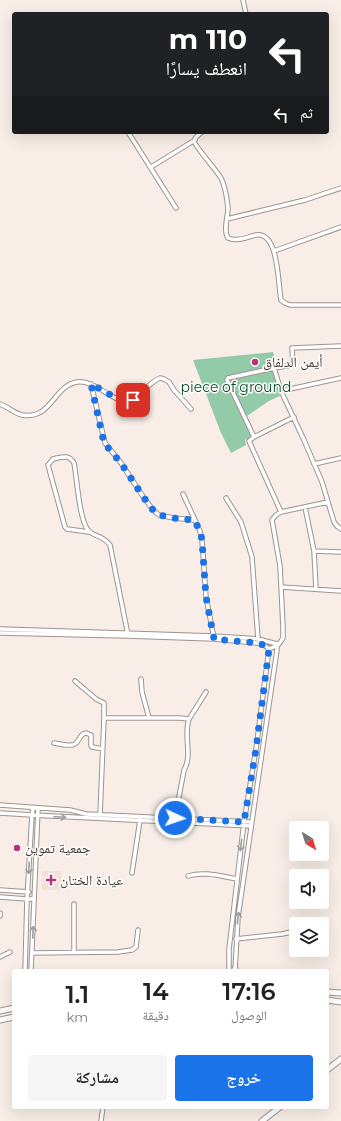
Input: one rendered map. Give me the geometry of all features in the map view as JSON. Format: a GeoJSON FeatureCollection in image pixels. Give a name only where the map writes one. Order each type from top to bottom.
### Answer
{"type":"FeatureCollection","features":[{"type":"Feature","properties":{"kind":"main road"},"geometry":{"type":"LineString","coordinates":[[329,992],[341,993]]}},
{"type":"Feature","properties":{"kind":"main road"},"geometry":{"type":"LineString","coordinates":[[329,1000],[341,1002]]}},
{"type":"Feature","properties":{"kind":"main road"},"geometry":{"type":"LineString","coordinates":[[1,1009],[12,1007]]}},
{"type":"Feature","properties":{"kind":"main road"},"geometry":{"type":"LineString","coordinates":[[0,1020],[12,1017]]}},
{"type":"Feature","properties":{"kind":"main road"},"geometry":{"type":"LineString","coordinates":[[329,1068],[341,1058]]}},
{"type":"Feature","properties":{"kind":"main road"},"geometry":{"type":"LineString","coordinates":[[262,1121],[277,1109]]}},
{"type":"Feature","properties":{"kind":"street"},"geometry":{"type":"LineString","coordinates":[[243,0],[246,12]]}},
{"type":"Feature","properties":{"kind":"street"},"geometry":{"type":"LineString","coordinates":[[129,134],[176,208]]}},
{"type":"Feature","properties":{"kind":"street"},"geometry":{"type":"LineString","coordinates":[[151,167],[194,140],[200,134]]}},
{"type":"Feature","properties":{"kind":"street"},"geometry":{"type":"LineString","coordinates":[[194,140],[195,145],[221,177],[227,198],[228,238],[238,240],[263,235],[269,241],[274,251],[281,300],[285,304],[290,305],[341,305]]}},
{"type":"Feature","properties":{"kind":"street"},"geometry":{"type":"LineString","coordinates":[[227,219],[305,200],[341,188]]}},
{"type":"Feature","properties":{"kind":"street"},"geometry":{"type":"LineString","coordinates":[[274,251],[341,227]]}},
{"type":"Feature","properties":{"kind":"street"},"geometry":{"type":"LineString","coordinates":[[254,437],[227,379],[293,365],[292,348],[341,346]]}},
{"type":"Feature","properties":{"kind":"street"},"geometry":{"type":"LineString","coordinates":[[274,368],[281,391],[314,464],[334,522],[341,529]]}},
{"type":"Feature","properties":{"kind":"street"},"geometry":{"type":"LineString","coordinates":[[0,404],[22,415],[34,415],[44,410],[65,388],[71,384],[81,382],[91,384],[120,400],[133,400],[160,378],[169,382],[191,409]]}},
{"type":"Feature","properties":{"kind":"street"},"geometry":{"type":"LineString","coordinates":[[281,391],[341,378]]}},
{"type":"Feature","properties":{"kind":"street"},"geometry":{"type":"LineString","coordinates":[[91,384],[104,443],[121,463],[153,510],[159,515],[194,520]]}},
{"type":"Feature","properties":{"kind":"street"},"geometry":{"type":"LineString","coordinates":[[281,512],[249,441],[294,417]]}},
{"type":"Feature","properties":{"kind":"street"},"geometry":{"type":"LineString","coordinates":[[88,532],[83,519],[72,458],[68,456],[52,459],[48,464],[64,527],[67,529],[88,532],[106,539],[110,545],[128,635]]}},
{"type":"Feature","properties":{"kind":"street"},"geometry":{"type":"LineString","coordinates":[[314,464],[341,458]]}},
{"type":"Feature","properties":{"kind":"street"},"geometry":{"type":"LineString","coordinates":[[183,494],[200,531],[202,540],[206,597],[214,638]]}},
{"type":"Feature","properties":{"kind":"street"},"geometry":{"type":"LineString","coordinates":[[226,498],[241,522],[252,557],[258,639]]}},
{"type":"Feature","properties":{"kind":"street"},"geometry":{"type":"LineString","coordinates":[[235,969],[238,917],[251,824],[278,645],[283,638],[280,566],[272,520],[273,517],[281,512],[328,502]]}},
{"type":"Feature","properties":{"kind":"street"},"geometry":{"type":"LineString","coordinates":[[306,507],[314,551],[316,589]]}},
{"type":"Feature","properties":{"kind":"street"},"geometry":{"type":"LineString","coordinates":[[314,551],[341,552]]}},
{"type":"Feature","properties":{"kind":"street"},"geometry":{"type":"LineString","coordinates":[[281,587],[341,590]]}},
{"type":"Feature","properties":{"kind":"street"},"geometry":{"type":"LineString","coordinates":[[0,629],[258,639],[275,642],[278,645]]}},
{"type":"Feature","properties":{"kind":"street"},"geometry":{"type":"LineString","coordinates":[[0,633],[128,635]]}},
{"type":"Feature","properties":{"kind":"street"},"geometry":{"type":"LineString","coordinates":[[214,638],[257,643],[264,645],[269,649]]}},
{"type":"Feature","properties":{"kind":"street"},"geometry":{"type":"LineString","coordinates":[[269,649],[278,645]]}},
{"type":"Feature","properties":{"kind":"street"},"geometry":{"type":"LineString","coordinates":[[229,969],[229,949],[243,824],[256,749],[269,649]]}},
{"type":"Feature","properties":{"kind":"street"},"geometry":{"type":"LineString","coordinates":[[141,678],[142,692],[149,718]]}},
{"type":"Feature","properties":{"kind":"street"},"geometry":{"type":"LineString","coordinates":[[75,680],[96,699],[104,703],[100,817]]}},
{"type":"Feature","properties":{"kind":"street"},"geometry":{"type":"LineString","coordinates":[[175,818],[184,770],[187,766],[187,727],[189,719],[206,692]]}},
{"type":"Feature","properties":{"kind":"street"},"geometry":{"type":"LineString","coordinates":[[104,718],[189,719]]}},
{"type":"Feature","properties":{"kind":"street"},"geometry":{"type":"LineString","coordinates":[[54,743],[73,745],[77,742],[81,735],[86,733],[91,735],[92,747],[103,749]]}},
{"type":"Feature","properties":{"kind":"street"},"geometry":{"type":"LineString","coordinates":[[0,806],[70,810],[100,817],[140,820],[251,824]]}},
{"type":"Feature","properties":{"kind":"street"},"geometry":{"type":"LineString","coordinates":[[25,969],[27,899],[33,808]]}},
{"type":"Feature","properties":{"kind":"street"},"geometry":{"type":"LineString","coordinates":[[31,969],[38,809]]}},
{"type":"Feature","properties":{"kind":"street"},"geometry":{"type":"LineString","coordinates":[[0,813],[38,816],[175,818],[243,824]]}},
{"type":"Feature","properties":{"kind":"street"},"geometry":{"type":"LineString","coordinates":[[132,873],[140,820]]}},
{"type":"Feature","properties":{"kind":"street"},"geometry":{"type":"LineString","coordinates":[[188,876],[195,874],[206,874],[237,879]]}},
{"type":"Feature","properties":{"kind":"street"},"geometry":{"type":"LineString","coordinates":[[0,890],[34,892]]}},
{"type":"Feature","properties":{"kind":"street"},"geometry":{"type":"LineString","coordinates":[[0,897],[34,899]]}},
{"type":"Feature","properties":{"kind":"street"},"geometry":{"type":"LineString","coordinates":[[74,904],[74,952]]}},
{"type":"Feature","properties":{"kind":"street"},"geometry":{"type":"LineString","coordinates":[[32,953],[118,952],[132,950],[136,947],[138,930]]}},
{"type":"Feature","properties":{"kind":"street"},"geometry":{"type":"LineString","coordinates":[[236,939],[289,932]]}},
{"type":"Feature","properties":{"kind":"street"},"geometry":{"type":"LineString","coordinates":[[0,957],[10,952]]}},
{"type":"Feature","properties":{"kind":"street"},"geometry":{"type":"LineString","coordinates":[[101,1121],[103,1109]]}},
{"type":"Feature","properties":{"kind":"shaded area","name":"عيادة الختان"},"geometry":{"type":"Polygon","coordinates":[[[42,871],[61,871],[61,890],[42,890],[42,871]]]}},
{"type":"Feature","properties":{"kind":"green space","name":"piece of ground"},"geometry":{"type":"Polygon","coordinates":[[[273,352],[281,384],[278,387],[280,396],[269,401],[247,416],[251,425],[248,427],[251,426],[255,435],[245,440],[246,445],[231,453],[221,433],[193,360],[273,352]]]}},
{"type":"Feature","properties":{"kind":"place","name":"أيمن الدلفاق"},"geometry":{"type":"Point","coordinates":[255,362]}},
{"type":"Feature","properties":{"kind":"place","name":"جمعية تموين"},"geometry":{"type":"Point","coordinates":[17,848]}},
{"type":"Feature","properties":{"kind":"place","name":"عيادة الختان"},"geometry":{"type":"Point","coordinates":[51,880]}},
{"type":"Feature","properties":{"kind":"route"},"geometry":{"type":"LineString","coordinates":[[133,400],[120,400],[91,384],[104,443],[128,472],[132,481],[153,510],[159,515],[194,520],[200,531],[202,540],[206,597],[214,639],[257,643],[264,645],[269,649],[256,749],[244,822],[175,818]]}}]}
